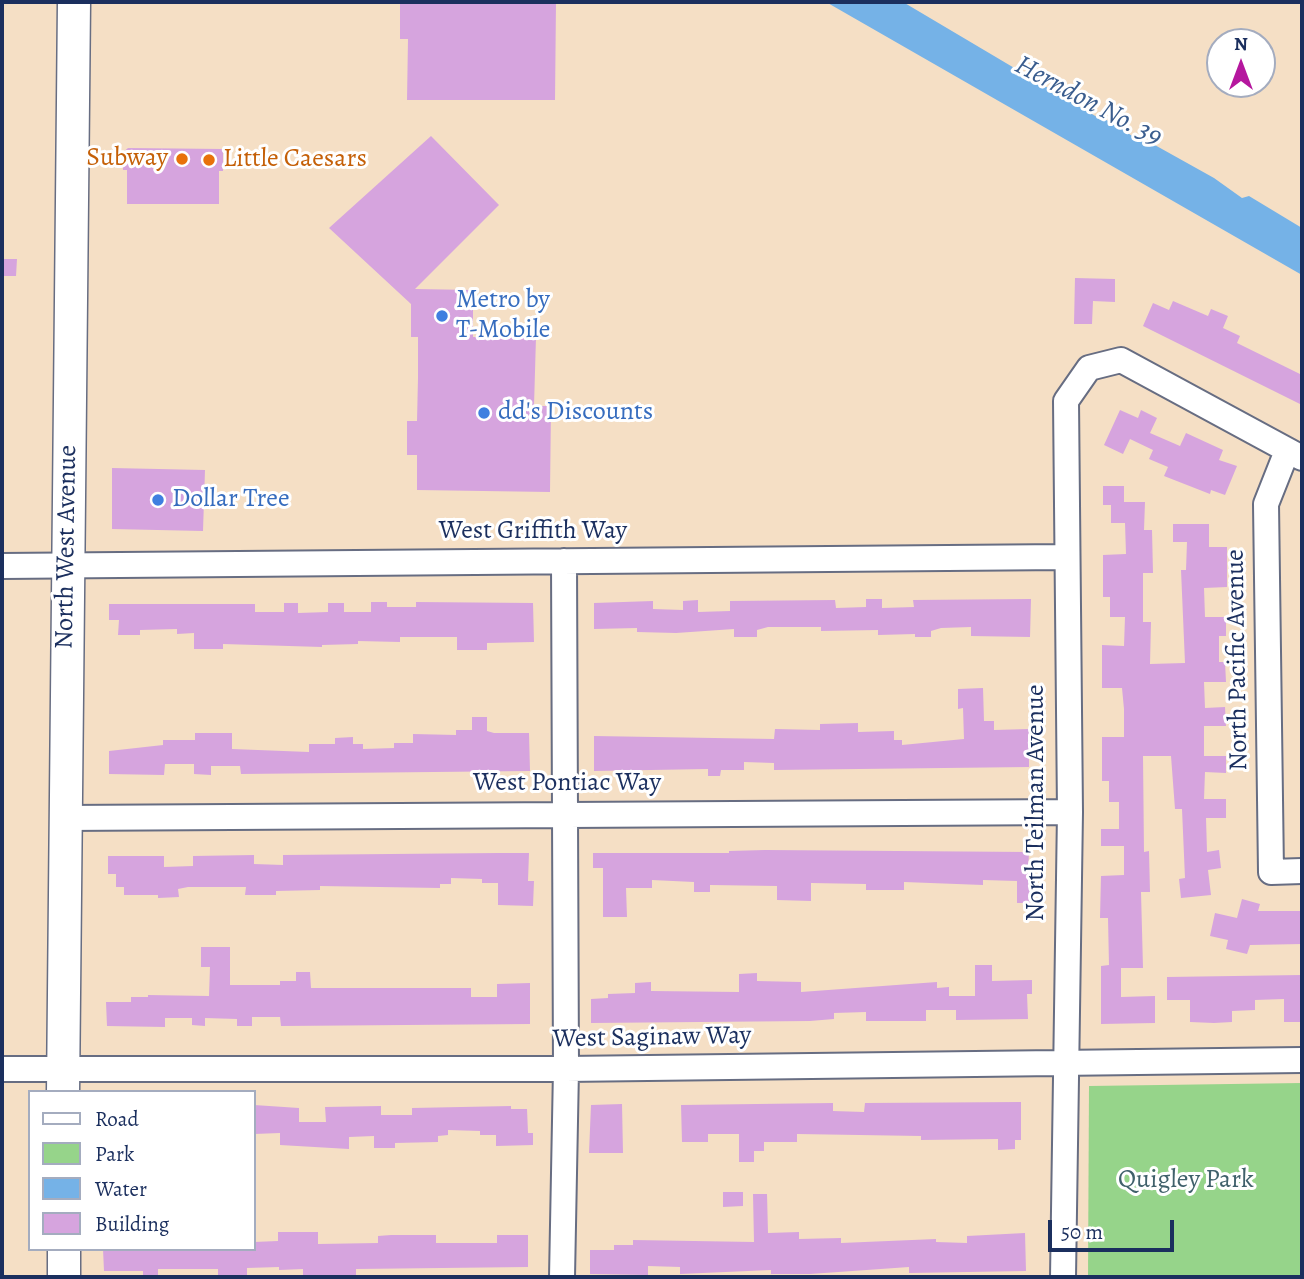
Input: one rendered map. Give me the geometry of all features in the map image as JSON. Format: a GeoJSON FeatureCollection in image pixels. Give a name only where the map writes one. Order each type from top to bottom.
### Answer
{"type":"FeatureCollection","features":[{"type":"Feature","properties":{"kind":"main road","name":"North West Avenue"},"geometry":{"type":"LineString","coordinates":[[63,1080],[66,565],[73,230],[74,2]]}},
{"type":"Feature","properties":{"kind":"main road"},"geometry":{"type":"LineString","coordinates":[[64,1251],[64,1277]]}},
{"type":"Feature","properties":{"kind":"street","name":"North Teilman Avenue"},"geometry":{"type":"LineString","coordinates":[[1063,1277],[1064,1061],[1070,812],[1065,557],[1066,401],[1089,368],[1121,360],[1294,454]]}},
{"type":"Feature","properties":{"kind":"street","name":"North Pacific Avenue"},"geometry":{"type":"LineString","coordinates":[[1294,454],[1266,505],[1271,872],[1302,871]]}},
{"type":"Feature","properties":{"kind":"street","name":"West Griffith Way"},"geometry":{"type":"LineString","coordinates":[[2,566],[1065,557]]}},
{"type":"Feature","properties":{"kind":"street"},"geometry":{"type":"LineString","coordinates":[[562,1277],[566,1069],[564,561]]}},
{"type":"Feature","properties":{"kind":"street","name":"West Pontiac Way"},"geometry":{"type":"LineString","coordinates":[[64,818],[1070,812]]}},
{"type":"Feature","properties":{"kind":"street","name":"West Saginaw Way"},"geometry":{"type":"LineString","coordinates":[[2,1069],[63,1080],[566,1069],[1302,1060]]}},
{"type":"Feature","properties":{"kind":"green space","name":"Quigley Park"},"geometry":{"type":"Polygon","coordinates":[[[1302,1083],[1302,1277],[1088,1277],[1089,1086],[1302,1083]]]}},
{"type":"Feature","properties":{"kind":"water"},"geometry":{"type":"Polygon","coordinates":[[[826,2],[903,2],[1097,117],[1112,122],[1138,140],[1153,144],[1214,178],[1242,198],[1249,196],[1302,228],[1302,275],[826,2]]]}},
{"type":"Feature","properties":{"kind":"building"},"geometry":{"type":"Polygon","coordinates":[[[400,2],[556,2],[555,100],[407,100],[408,39],[400,39],[400,2]]]}},
{"type":"Feature","properties":{"kind":"building"},"geometry":{"type":"Polygon","coordinates":[[[431,136],[499,205],[415,289],[473,290],[473,337],[536,337],[534,406],[551,406],[550,492],[417,490],[417,455],[407,455],[407,421],[417,421],[418,337],[411,337],[411,304],[329,228],[431,136]]]}},
{"type":"Feature","properties":{"kind":"building"},"geometry":{"type":"Polygon","coordinates":[[[128,148],[223,149],[223,171],[219,171],[219,204],[127,204],[127,170],[123,170],[122,153],[128,148]]]}},
{"type":"Feature","properties":{"kind":"building"},"geometry":{"type":"Polygon","coordinates":[[[2,259],[17,259],[16,276],[2,276],[2,259]]]}},
{"type":"Feature","properties":{"kind":"building"},"geometry":{"type":"Polygon","coordinates":[[[1075,278],[1115,279],[1115,302],[1093,301],[1092,324],[1074,324],[1075,278]]]}},
{"type":"Feature","properties":{"kind":"building"},"geometry":{"type":"Polygon","coordinates":[[[1173,301],[1208,316],[1211,309],[1228,316],[1223,328],[1240,336],[1237,343],[1302,375],[1302,405],[1143,326],[1153,303],[1169,310],[1173,301]]]}},
{"type":"Feature","properties":{"kind":"building"},"geometry":{"type":"Polygon","coordinates":[[[1120,410],[1138,418],[1141,410],[1157,418],[1150,433],[1180,446],[1186,433],[1223,450],[1219,460],[1237,466],[1225,495],[1211,490],[1210,494],[1164,476],[1168,467],[1149,459],[1153,450],[1130,439],[1123,454],[1104,445],[1120,410]]]}},
{"type":"Feature","properties":{"kind":"building","name":"Dollar Tree"},"geometry":{"type":"Polygon","coordinates":[[[112,468],[205,470],[203,531],[112,529],[112,468]]]}},
{"type":"Feature","properties":{"kind":"building"},"geometry":{"type":"Polygon","coordinates":[[[1103,486],[1124,486],[1124,502],[1145,502],[1144,530],[1152,530],[1153,573],[1143,573],[1143,622],[1151,622],[1150,664],[1185,663],[1181,570],[1186,570],[1187,542],[1173,542],[1173,524],[1209,524],[1209,547],[1227,547],[1227,587],[1204,588],[1205,617],[1226,617],[1226,636],[1219,636],[1219,662],[1225,662],[1226,682],[1204,682],[1205,708],[1225,707],[1226,726],[1204,726],[1204,756],[1226,756],[1226,773],[1205,772],[1204,799],[1226,799],[1226,818],[1206,818],[1207,852],[1219,850],[1221,868],[1208,870],[1211,895],[1181,898],[1179,879],[1185,878],[1182,809],[1175,809],[1171,756],[1143,756],[1144,852],[1149,851],[1150,892],[1141,892],[1143,968],[1121,968],[1121,997],[1155,996],[1155,1023],[1101,1024],[1101,966],[1109,965],[1108,918],[1100,918],[1101,876],[1124,875],[1124,846],[1101,846],[1101,829],[1119,829],[1119,802],[1109,802],[1109,781],[1102,781],[1102,737],[1124,737],[1122,688],[1102,688],[1102,645],[1124,646],[1125,617],[1110,617],[1110,597],[1103,597],[1103,555],[1126,554],[1125,523],[1111,523],[1111,505],[1103,505],[1103,486]]]}},
{"type":"Feature","properties":{"kind":"building"},"geometry":{"type":"Polygon","coordinates":[[[866,599],[882,599],[882,608],[914,607],[913,600],[1031,599],[1030,637],[971,636],[971,627],[941,628],[931,631],[931,637],[915,637],[915,634],[878,635],[878,630],[821,631],[821,627],[768,627],[757,630],[757,637],[734,637],[734,629],[676,633],[637,632],[637,628],[594,629],[594,603],[653,601],[653,609],[683,610],[683,601],[698,600],[698,612],[730,611],[730,601],[835,600],[836,608],[866,607],[866,599]]]}},
{"type":"Feature","properties":{"kind":"building"},"geometry":{"type":"Polygon","coordinates":[[[371,602],[387,602],[387,607],[416,607],[416,602],[533,603],[534,642],[487,643],[487,650],[457,650],[457,637],[400,637],[400,642],[358,641],[358,644],[322,647],[223,644],[223,649],[194,649],[194,633],[177,634],[177,629],[140,630],[140,635],[118,635],[119,620],[109,620],[109,604],[255,604],[255,612],[284,612],[284,603],[298,603],[298,613],[328,612],[328,603],[344,603],[344,612],[371,612],[371,602]]]}},
{"type":"Feature","properties":{"kind":"building"},"geometry":{"type":"Polygon","coordinates":[[[983,688],[984,721],[994,721],[994,730],[1029,729],[1029,767],[774,770],[774,763],[744,762],[744,770],[721,770],[720,776],[708,776],[708,769],[594,771],[594,736],[774,739],[775,729],[820,730],[820,724],[858,723],[858,732],[894,731],[894,740],[902,740],[902,745],[964,739],[963,708],[958,709],[958,689],[983,688]]]}},
{"type":"Feature","properties":{"kind":"building"},"geometry":{"type":"Polygon","coordinates":[[[472,717],[487,717],[487,731],[494,733],[529,733],[530,771],[241,774],[240,766],[211,766],[211,775],[194,774],[194,764],[165,764],[164,775],[109,774],[109,751],[163,745],[163,740],[195,740],[195,733],[232,733],[232,749],[309,752],[309,744],[335,744],[335,738],[353,737],[353,744],[363,744],[363,749],[394,748],[394,743],[413,743],[413,734],[456,735],[456,730],[472,730],[472,717]]]}},
{"type":"Feature","properties":{"kind":"building"},"geometry":{"type":"Polygon","coordinates":[[[765,850],[1029,852],[1028,875],[1034,875],[1034,903],[1017,903],[1017,881],[983,880],[983,885],[904,882],[904,890],[866,890],[866,884],[811,883],[811,901],[777,900],[777,886],[710,885],[710,892],[694,892],[694,882],[652,880],[652,888],[626,888],[627,917],[603,917],[603,868],[593,868],[593,853],[729,853],[765,850]]]}},
{"type":"Feature","properties":{"kind":"building"},"geometry":{"type":"Polygon","coordinates":[[[529,853],[528,881],[534,881],[533,906],[498,905],[498,883],[482,883],[482,879],[451,878],[451,884],[440,884],[440,888],[320,886],[320,890],[276,891],[276,895],[245,895],[246,887],[188,887],[178,889],[179,897],[158,898],[158,895],[124,895],[124,887],[116,887],[116,874],[108,874],[108,856],[164,856],[164,867],[193,866],[193,856],[254,855],[254,864],[283,865],[283,855],[529,853]]]}},
{"type":"Feature","properties":{"kind":"building"},"geometry":{"type":"Polygon","coordinates":[[[1242,899],[1260,904],[1258,911],[1302,911],[1302,944],[1250,945],[1247,954],[1226,949],[1228,940],[1210,936],[1215,913],[1237,918],[1242,899]]]}},
{"type":"Feature","properties":{"kind":"building"},"geometry":{"type":"Polygon","coordinates":[[[201,947],[230,947],[230,985],[280,985],[280,981],[296,981],[296,972],[310,972],[311,988],[471,988],[471,997],[497,997],[497,984],[530,983],[530,1024],[281,1026],[280,1017],[252,1017],[252,1026],[237,1026],[237,1019],[205,1018],[205,1026],[192,1025],[192,1018],[165,1018],[165,1027],[107,1026],[106,1002],[131,1002],[131,997],[148,995],[209,996],[210,967],[201,967],[201,947]]]}},
{"type":"Feature","properties":{"kind":"building"},"geometry":{"type":"Polygon","coordinates":[[[975,965],[992,965],[992,981],[1032,980],[1032,994],[1027,994],[1028,1019],[956,1020],[956,1010],[926,1010],[926,1021],[866,1021],[866,1012],[834,1013],[834,1019],[810,1021],[591,1023],[591,999],[608,998],[608,994],[635,993],[635,983],[651,982],[651,991],[739,992],[739,974],[757,973],[757,981],[801,982],[801,992],[937,982],[937,988],[949,987],[949,996],[975,996],[975,965]]]}},
{"type":"Feature","properties":{"kind":"building"},"geometry":{"type":"Polygon","coordinates":[[[1301,975],[1302,1022],[1284,1022],[1284,999],[1255,1000],[1255,1010],[1232,1011],[1232,1022],[1214,1023],[1190,1022],[1190,1000],[1167,1000],[1167,977],[1301,975]]]}},
{"type":"Feature","properties":{"kind":"building"},"geometry":{"type":"Polygon","coordinates":[[[1021,1102],[1021,1140],[1015,1140],[1015,1149],[998,1150],[998,1139],[921,1140],[921,1136],[797,1134],[797,1142],[764,1142],[764,1151],[754,1151],[754,1162],[739,1162],[739,1134],[708,1134],[708,1142],[682,1142],[681,1105],[833,1103],[833,1111],[864,1112],[865,1103],[1021,1102]]]}},
{"type":"Feature","properties":{"kind":"building"},"geometry":{"type":"Polygon","coordinates":[[[622,1104],[623,1153],[589,1153],[591,1105],[622,1104]]]}},
{"type":"Feature","properties":{"kind":"building"},"geometry":{"type":"Polygon","coordinates":[[[256,1105],[299,1108],[299,1122],[326,1122],[325,1107],[381,1106],[381,1115],[412,1115],[412,1108],[511,1106],[511,1109],[527,1109],[528,1133],[533,1133],[533,1145],[496,1146],[496,1135],[480,1135],[480,1131],[448,1130],[448,1135],[438,1136],[438,1142],[395,1143],[395,1148],[374,1148],[374,1136],[349,1137],[349,1149],[280,1145],[280,1133],[256,1134],[256,1105]]]}},
{"type":"Feature","properties":{"kind":"building"},"geometry":{"type":"Polygon","coordinates":[[[723,1192],[743,1192],[743,1206],[723,1207],[723,1192]]]}},
{"type":"Feature","properties":{"kind":"building"},"geometry":{"type":"Polygon","coordinates":[[[753,1194],[767,1194],[768,1233],[799,1232],[799,1239],[841,1238],[841,1243],[936,1239],[936,1242],[967,1243],[967,1236],[1025,1233],[1026,1271],[909,1273],[909,1267],[810,1274],[771,1274],[771,1270],[680,1274],[680,1267],[648,1266],[648,1275],[590,1274],[590,1250],[614,1250],[614,1245],[633,1245],[633,1240],[754,1242],[753,1194]]]}},
{"type":"Feature","properties":{"kind":"building"},"geometry":{"type":"Polygon","coordinates":[[[278,1232],[318,1232],[318,1244],[378,1243],[378,1236],[391,1235],[436,1235],[436,1243],[497,1243],[497,1235],[528,1235],[528,1267],[356,1269],[356,1276],[318,1277],[303,1277],[303,1269],[279,1270],[279,1267],[247,1268],[247,1277],[218,1277],[218,1269],[158,1269],[158,1277],[143,1277],[143,1271],[104,1271],[103,1251],[256,1251],[256,1242],[278,1241],[278,1232]]]}},
{"type":"Feature","properties":{"kind":"place","name":"Subway"},"geometry":{"type":"Point","coordinates":[182,159]}},
{"type":"Feature","properties":{"kind":"place","name":"Little Caesars"},"geometry":{"type":"Point","coordinates":[209,160]}},
{"type":"Feature","properties":{"kind":"place","name":"Metro by T-Mobile"},"geometry":{"type":"Point","coordinates":[442,316]}},
{"type":"Feature","properties":{"kind":"place","name":"dd's Discounts"},"geometry":{"type":"Point","coordinates":[484,413]}},
{"type":"Feature","properties":{"kind":"place","name":"Dollar Tree"},"geometry":{"type":"Point","coordinates":[158,500]}},
{"type":"Feature","properties":{"kind":"water label","name":"Herndon No. 39"},"geometry":{"type":"Point","coordinates":[1088,102]}}]}
